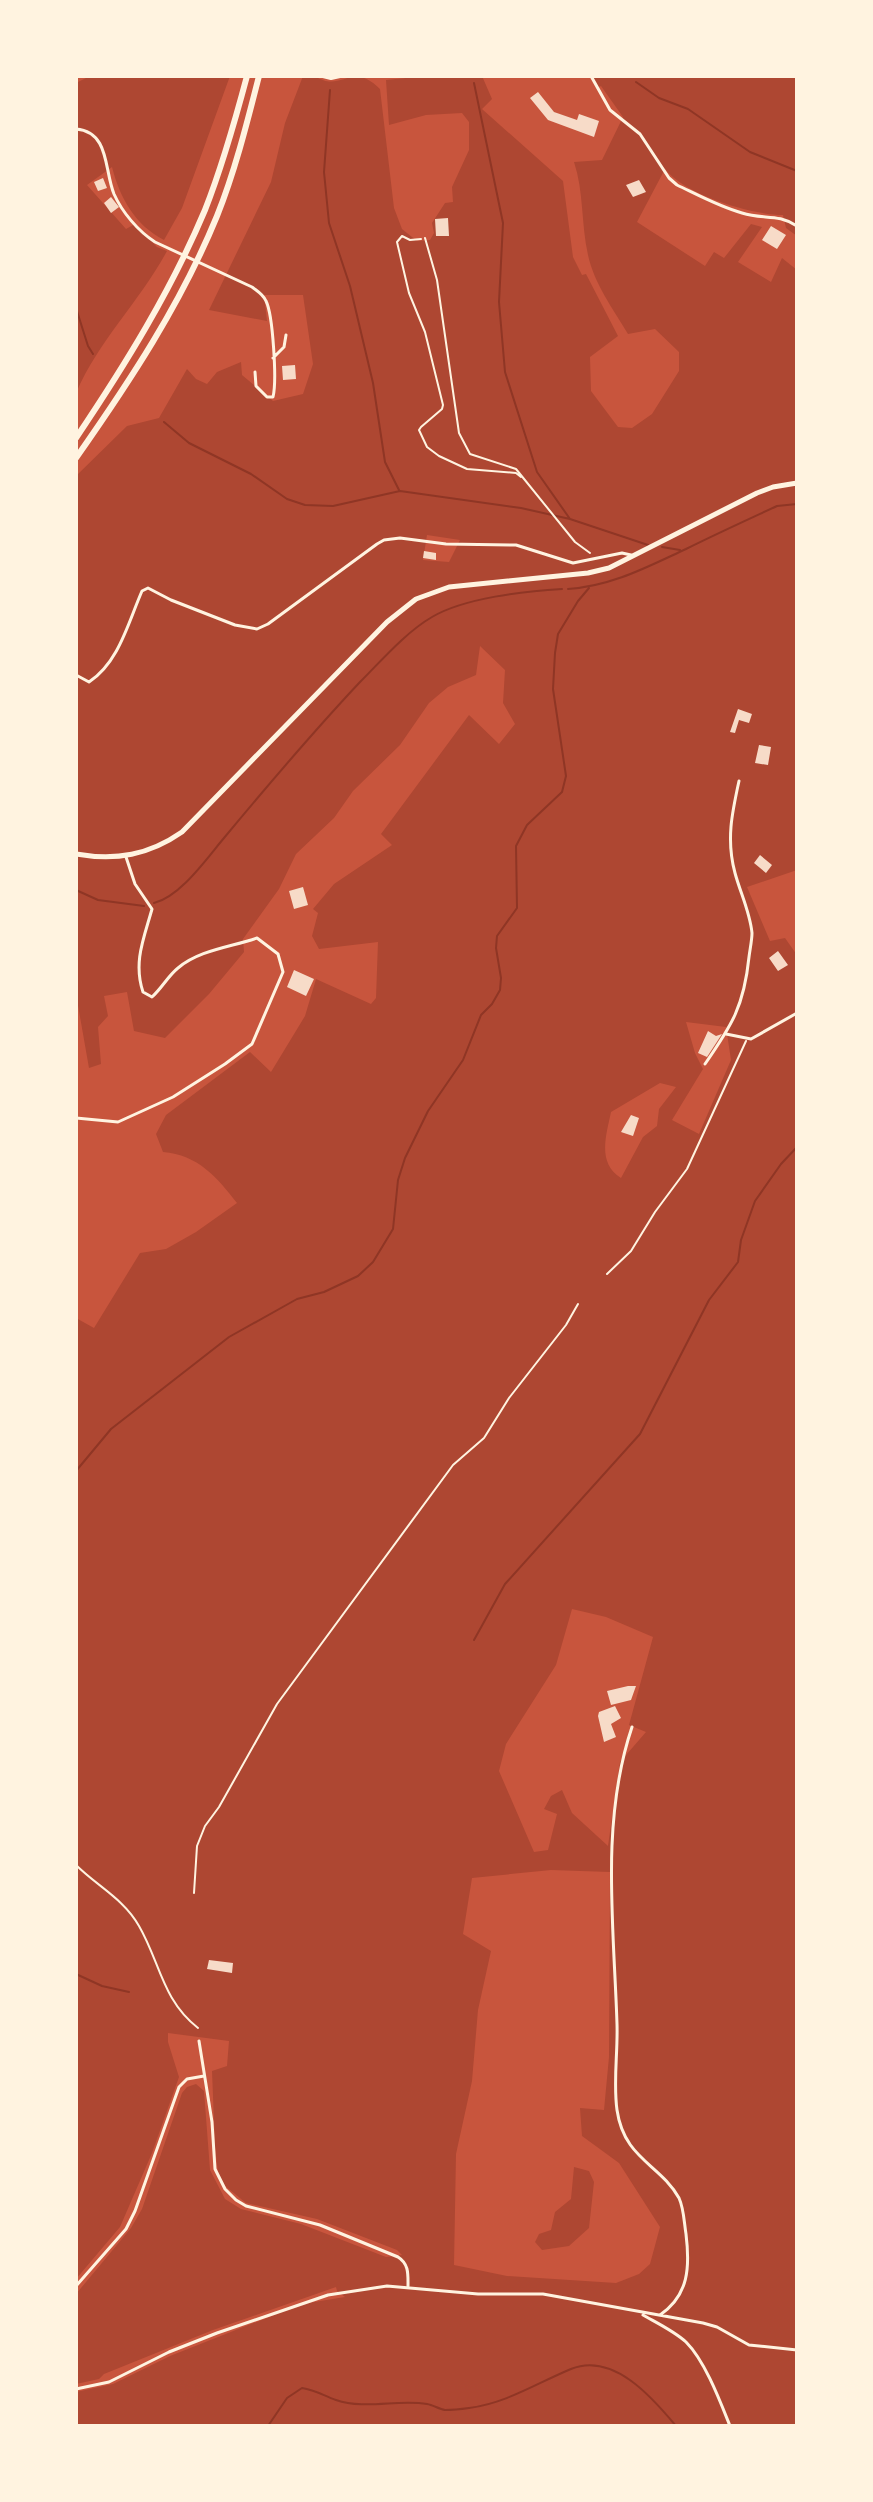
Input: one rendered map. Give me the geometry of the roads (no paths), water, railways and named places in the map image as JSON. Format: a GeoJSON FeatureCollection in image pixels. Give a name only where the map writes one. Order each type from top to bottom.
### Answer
{"type":"FeatureCollection","features":[{"type":"Feature","properties":{"kind":"highway"},"geometry":{"type":"LineString","coordinates":[[76,438],[153,317],[189,243],[205,208],[247,76]]}},
{"type":"Feature","properties":{"kind":"highway"},"geometry":{"type":"LineString","coordinates":[[76,458],[139,366],[203,248],[218,213],[259,76]]}},
{"type":"Feature","properties":{"kind":"main road"},"geometry":{"type":"LineString","coordinates":[[76,854],[126,857],[161,846],[192,824],[387,622],[416,599],[461,585],[597,572],[635,556],[757,493],[797,483]]}},
{"type":"Feature","properties":{"kind":"street"},"geometry":{"type":"LineString","coordinates":[[323,76],[340,76]]}},
{"type":"Feature","properties":{"kind":"street"},"geometry":{"type":"LineString","coordinates":[[520,76],[542,76]]}},
{"type":"Feature","properties":{"kind":"street"},"geometry":{"type":"LineString","coordinates":[[591,76],[610,110],[640,134],[673,182],[739,213],[764,218],[781,217],[797,226]]}},
{"type":"Feature","properties":{"kind":"street"},"geometry":{"type":"LineString","coordinates":[[76,129],[86,130],[100,143],[116,198],[135,225],[155,242],[252,287],[266,301],[273,358],[273,397],[267,397],[256,386],[255,372]]}},
{"type":"Feature","properties":{"kind":"street"},"geometry":{"type":"LineString","coordinates":[[273,358],[284,347],[286,335]]}},
{"type":"Feature","properties":{"kind":"street"},"geometry":{"type":"LineString","coordinates":[[76,675],[89,682],[110,664],[145,588],[235,625],[257,629],[377,544],[392,538],[446,544],[516,545],[573,563],[622,553],[635,556]]}},
{"type":"Feature","properties":{"kind":"street"},"geometry":{"type":"LineString","coordinates":[[705,1064],[742,1003],[752,933],[730,847],[729,826],[739,781]]}},
{"type":"Feature","properties":{"kind":"street"},"geometry":{"type":"LineString","coordinates":[[76,1118],[118,1122],[173,1097],[225,1064],[252,1044],[283,972],[278,954],[257,938],[212,950],[187,961],[152,997],[143,992],[137,971],[152,909],[135,884],[126,857]]}},
{"type":"Feature","properties":{"kind":"street"},"geometry":{"type":"LineString","coordinates":[[726,1034],[746,1040],[797,1013]]}},
{"type":"Feature","properties":{"kind":"street"},"geometry":{"type":"LineString","coordinates":[[632,1727],[619,1764],[611,1852],[618,2054],[616,2092],[622,2129],[631,2147],[678,2197],[684,2212],[688,2273],[678,2300],[660,2315]]}},
{"type":"Feature","properties":{"kind":"street"},"geometry":{"type":"LineString","coordinates":[[199,2041],[212,2122],[215,2169],[225,2189],[246,2206],[312,2223],[398,2257],[407,2267],[408,2286]]}},
{"type":"Feature","properties":{"kind":"street"},"geometry":{"type":"LineString","coordinates":[[76,2286],[126,2229],[179,2087],[187,2079],[204,2076]]}},
{"type":"Feature","properties":{"kind":"street"},"geometry":{"type":"LineString","coordinates":[[76,2389],[109,2382],[169,2352],[328,2295],[387,2286],[478,2294],[543,2294],[717,2327],[749,2345],[797,2350]]}},
{"type":"Feature","properties":{"kind":"street"},"geometry":{"type":"LineString","coordinates":[[640,2313],[683,2340],[694,2351],[730,2426]]}},
{"type":"Feature","properties":{"kind":"waterway"},"geometry":{"type":"LineString","coordinates":[[636,82],[659,98],[688,109],[750,152],[797,171]]}},
{"type":"Feature","properties":{"kind":"waterway"},"geometry":{"type":"LineString","coordinates":[[474,83],[503,223],[499,302],[505,372],[537,472],[570,519]]}},
{"type":"Feature","properties":{"kind":"waterway"},"geometry":{"type":"LineString","coordinates":[[330,90],[324,172],[329,223],[350,286],[373,383],[385,462],[399,490]]}},
{"type":"Feature","properties":{"kind":"waterway"},"geometry":{"type":"LineString","coordinates":[[76,308],[93,354]]}},
{"type":"Feature","properties":{"kind":"waterway"},"geometry":{"type":"LineString","coordinates":[[164,422],[189,443],[251,474],[287,499],[305,505],[333,506],[400,491],[521,508],[570,519],[648,545]]}},
{"type":"Feature","properties":{"kind":"waterway"},"geometry":{"type":"LineString","coordinates":[[568,589],[629,575],[777,506],[797,504]]}},
{"type":"Feature","properties":{"kind":"waterway"},"geometry":{"type":"LineString","coordinates":[[662,547],[680,550]]}},
{"type":"Feature","properties":{"kind":"waterway"},"geometry":{"type":"LineString","coordinates":[[76,1471],[111,1429],[229,1337],[297,1299],[324,1292],[358,1276],[373,1262],[393,1229],[398,1180],[405,1158],[428,1111],[463,1060],[481,1015],[500,990],[497,936],[517,908],[516,846],[527,825],[562,792],[566,776],[553,689],[555,653],[558,634],[589,588]]}},
{"type":"Feature","properties":{"kind":"waterway"},"geometry":{"type":"LineString","coordinates":[[154,903],[174,893],[193,875],[325,720],[413,631],[445,610],[477,600],[562,589]]}},
{"type":"Feature","properties":{"kind":"waterway"},"geometry":{"type":"LineString","coordinates":[[76,890],[98,900],[144,906]]}},
{"type":"Feature","properties":{"kind":"waterway"},"geometry":{"type":"LineString","coordinates":[[474,1640],[505,1584],[640,1434],[709,1300],[738,1262],[741,1240],[755,1201],[797,1147]]}},
{"type":"Feature","properties":{"kind":"waterway"},"geometry":{"type":"LineString","coordinates":[[76,1974],[102,1986],[129,1992]]}},
{"type":"Feature","properties":{"kind":"waterway"},"geometry":{"type":"LineString","coordinates":[[268,2426],[287,2398],[302,2388],[347,2403],[416,2403],[454,2410],[496,2402],[587,2365],[602,2367],[630,2380],[676,2426]]}}]}
